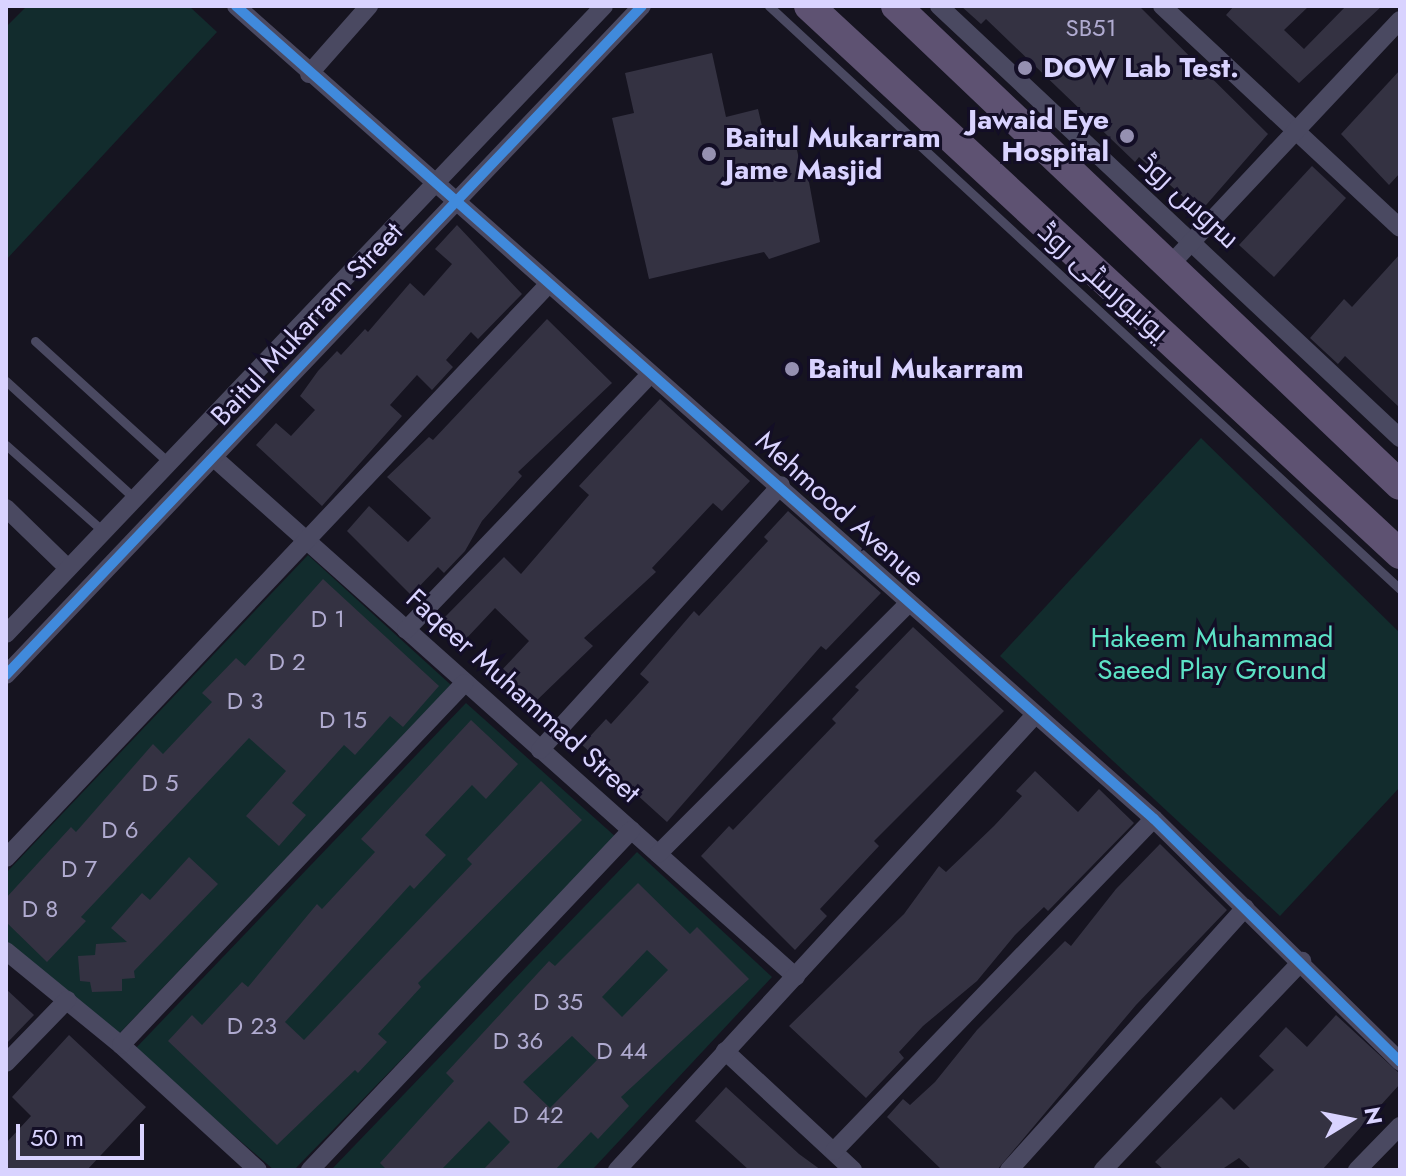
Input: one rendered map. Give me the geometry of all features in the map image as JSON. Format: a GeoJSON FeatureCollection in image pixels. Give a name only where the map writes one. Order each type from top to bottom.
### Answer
{"type":"FeatureCollection","features":[{"type":"Feature","properties":{"kind":"main road","name":"یونیورسٹی روڈ"},"geometry":{"type":"LineString","coordinates":[[809,6],[977,182],[1400,554]]}},
{"type":"Feature","properties":{"kind":"main road","name":"یونیورسٹی روڈ"},"geometry":{"type":"LineString","coordinates":[[896,6],[1400,485]]}},
{"type":"Feature","properties":{"kind":"street","name":"Mehmood Avenue"},"geometry":{"type":"LineString","coordinates":[[236,6],[453,204],[781,485],[908,604],[1154,819],[1302,961],[1400,1062]]}},
{"type":"Feature","properties":{"kind":"street","name":"Baitul Mukarram Street"},"geometry":{"type":"LineString","coordinates":[[6,634],[431,184],[604,6]]}},
{"type":"Feature","properties":{"kind":"street","name":"Baitul Mukarram Street"},"geometry":{"type":"LineString","coordinates":[[6,675],[642,6]]}},
{"type":"Feature","properties":{"kind":"street","name":"سروس روڈ"},"geometry":{"type":"LineString","coordinates":[[939,6],[1400,438]]}},
{"type":"Feature","properties":{"kind":"street"},"geometry":{"type":"LineString","coordinates":[[1162,6],[1400,228]]}},
{"type":"Feature","properties":{"kind":"street"},"geometry":{"type":"LineString","coordinates":[[309,74],[356,10]]}},
{"type":"Feature","properties":{"kind":"street"},"geometry":{"type":"LineString","coordinates":[[1168,267],[1294,129],[1400,20]]}},
{"type":"Feature","properties":{"kind":"street"},"geometry":{"type":"LineString","coordinates":[[6,858],[547,286]]}},
{"type":"Feature","properties":{"kind":"street"},"geometry":{"type":"LineString","coordinates":[[406,630],[651,374]]}},
{"type":"Feature","properties":{"kind":"street","name":"Faqeer Muhammad Street"},"geometry":{"type":"LineString","coordinates":[[213,457],[796,977]]}},
{"type":"Feature","properties":{"kind":"street"},"geometry":{"type":"LineString","coordinates":[[540,750],[781,485]]}},
{"type":"Feature","properties":{"kind":"street"},"geometry":{"type":"LineString","coordinates":[[6,508],[68,568]]}},
{"type":"Feature","properties":{"kind":"street"},"geometry":{"type":"LineString","coordinates":[[658,854],[908,604]]}},
{"type":"Feature","properties":{"kind":"street"},"geometry":{"type":"LineString","coordinates":[[121,1045],[465,683]]}},
{"type":"Feature","properties":{"kind":"street"},"geometry":{"type":"LineString","coordinates":[[617,1170],[1034,716]]}},
{"type":"Feature","properties":{"kind":"street"},"geometry":{"type":"LineString","coordinates":[[834,1151],[1154,819]]}},
{"type":"Feature","properties":{"kind":"street"},"geometry":{"type":"LineString","coordinates":[[310,1170],[631,830]]}},
{"type":"Feature","properties":{"kind":"street"},"geometry":{"type":"LineString","coordinates":[[1009,1170],[1245,908]]}},
{"type":"Feature","properties":{"kind":"street"},"geometry":{"type":"LineString","coordinates":[[6,951],[121,1045],[258,1170]]}},
{"type":"Feature","properties":{"kind":"street"},"geometry":{"type":"LineString","coordinates":[[1103,1170],[1302,961]]}},
{"type":"Feature","properties":{"kind":"street"},"geometry":{"type":"LineString","coordinates":[[6,1063],[67,1000]]}},
{"type":"Feature","properties":{"kind":"street"},"geometry":{"type":"LineString","coordinates":[[725,1051],[853,1170]]}},
{"type":"Feature","properties":{"kind":"street"},"geometry":{"type":"LineString","coordinates":[[1357,1170],[1400,1126]]}},
{"type":"Feature","properties":{"kind":"lane"},"geometry":{"type":"LineString","coordinates":[[769,6],[977,182],[1400,589]]}},
{"type":"Feature","properties":{"kind":"lane"},"geometry":{"type":"LineString","coordinates":[[35,341],[168,462]]}},
{"type":"Feature","properties":{"kind":"lane"},"geometry":{"type":"LineString","coordinates":[[6,381],[134,498]]}},
{"type":"Feature","properties":{"kind":"lane"},"geometry":{"type":"LineString","coordinates":[[6,445],[103,531]]}},
{"type":"Feature","properties":{"kind":"green space"},"geometry":{"type":"Polygon","coordinates":[[[27,6],[189,6],[217,32],[6,260],[6,27],[27,6]]]}},
{"type":"Feature","properties":{"kind":"green space","name":"Hakeem Muhammad Saeed Play Ground"},"geometry":{"type":"Polygon","coordinates":[[[1201,438],[1400,633],[1400,787],[1280,916],[1000,656],[1201,438]]]}},
{"type":"Feature","properties":{"kind":"green space"},"geometry":{"type":"Polygon","coordinates":[[[308,555],[451,685],[116,1037],[6,942],[6,873],[308,555]]]}},
{"type":"Feature","properties":{"kind":"green space"},"geometry":{"type":"Polygon","coordinates":[[[466,703],[617,838],[294,1170],[274,1170],[134,1050],[466,703]]]}},
{"type":"Feature","properties":{"kind":"green space"},"geometry":{"type":"Polygon","coordinates":[[[637,852],[772,977],[592,1170],[331,1170],[637,852]]]}},
{"type":"Feature","properties":{"kind":"building"},"geometry":{"type":"Polygon","coordinates":[[[961,6],[1139,6],[1268,134],[1200,212],[1139,157],[1135,162],[986,19],[981,24],[961,6]]]}},
{"type":"Feature","properties":{"kind":"building"},"geometry":{"type":"Polygon","coordinates":[[[1234,6],[1309,6],[1284,30],[1304,49],[1346,6],[1382,6],[1299,83],[1226,15],[1234,6]]]}},
{"type":"Feature","properties":{"kind":"building","name":"Baitul Mukarram Jame Masjid"},"geometry":{"type":"Polygon","coordinates":[[[712,53],[726,117],[758,109],[765,139],[793,133],[802,172],[807,171],[820,242],[769,259],[764,252],[649,279],[612,118],[634,113],[625,73],[712,53]]]}},
{"type":"Feature","properties":{"kind":"building"},"geometry":{"type":"Polygon","coordinates":[[[1400,70],[1400,173],[1389,185],[1341,134],[1400,70]]]}},
{"type":"Feature","properties":{"kind":"building"},"geometry":{"type":"Polygon","coordinates":[[[1312,166],[1346,198],[1274,277],[1239,245],[1312,166]]]}},
{"type":"Feature","properties":{"kind":"building"},"geometry":{"type":"Polygon","coordinates":[[[457,225],[522,294],[478,339],[471,332],[446,360],[453,367],[432,390],[417,375],[390,405],[402,416],[322,506],[256,445],[276,423],[291,436],[315,410],[300,396],[318,371],[337,351],[341,355],[365,329],[368,332],[410,283],[424,296],[452,264],[435,249],[457,225]]]}},
{"type":"Feature","properties":{"kind":"building"},"geometry":{"type":"Polygon","coordinates":[[[1400,254],[1400,408],[1345,356],[1338,364],[1310,338],[1344,299],[1352,307],[1400,254]]]}},
{"type":"Feature","properties":{"kind":"building"},"geometry":{"type":"Polygon","coordinates":[[[547,319],[612,383],[518,472],[522,476],[482,521],[465,551],[444,573],[438,567],[411,595],[347,531],[369,506],[408,542],[431,518],[387,477],[429,437],[433,440],[547,319]]]}},
{"type":"Feature","properties":{"kind":"building"},"geometry":{"type":"Polygon","coordinates":[[[660,399],[750,481],[722,511],[713,503],[652,568],[656,572],[584,638],[593,646],[533,704],[500,672],[529,641],[495,608],[464,641],[442,620],[504,557],[521,574],[589,495],[579,486],[660,399]]]}},
{"type":"Feature","properties":{"kind":"building"},"geometry":{"type":"Polygon","coordinates":[[[788,511],[881,593],[826,650],[821,646],[667,822],[582,745],[606,719],[611,724],[649,682],[640,674],[694,611],[699,616],[768,541],[764,537],[788,511]]]}},
{"type":"Feature","properties":{"kind":"building"},"geometry":{"type":"Polygon","coordinates":[[[323,579],[439,686],[403,727],[390,716],[355,755],[344,745],[292,803],[306,815],[279,846],[246,816],[286,771],[249,738],[81,917],[86,921],[47,962],[6,922],[6,898],[71,827],[76,832],[153,744],[163,754],[212,702],[202,693],[236,658],[245,666],[323,579]]]}},
{"type":"Feature","properties":{"kind":"building"},"geometry":{"type":"Polygon","coordinates":[[[913,627],[1004,711],[874,841],[879,846],[820,909],[827,916],[795,950],[701,856],[729,826],[733,830],[836,723],[832,719],[859,690],[855,687],[913,627]]]}},
{"type":"Feature","properties":{"kind":"building"},"geometry":{"type":"Polygon","coordinates":[[[471,720],[518,764],[486,799],[472,785],[425,835],[446,855],[414,889],[410,885],[285,1022],[304,1040],[472,864],[467,859],[541,781],[582,820],[418,983],[421,987],[378,1034],[387,1042],[358,1073],[355,1070],[277,1145],[168,1041],[192,1015],[202,1025],[242,982],[248,987],[317,904],[322,909],[375,852],[361,839],[471,720]]]}},
{"type":"Feature","properties":{"kind":"building"},"geometry":{"type":"Polygon","coordinates":[[[1035,771],[1078,812],[1099,789],[1134,823],[1048,911],[1044,907],[1015,935],[977,981],[923,1026],[899,1052],[904,1058],[866,1098],[789,1026],[904,914],[939,866],[946,872],[994,826],[1022,796],[1016,791],[1035,771]]]}},
{"type":"Feature","properties":{"kind":"building"},"geometry":{"type":"Polygon","coordinates":[[[1160,844],[1227,910],[1136,1005],[997,1170],[942,1170],[887,1117],[903,1099],[910,1105],[935,1082],[977,1030],[1065,941],[1071,946],[1116,889],[1160,844]]]}},
{"type":"Feature","properties":{"kind":"building"},"geometry":{"type":"Polygon","coordinates":[[[189,857],[218,884],[134,971],[135,978],[122,979],[122,991],[92,992],[90,982],[80,981],[78,956],[95,955],[96,944],[127,942],[111,928],[142,893],[150,900],[189,857]]]}},
{"type":"Feature","properties":{"kind":"building"},"geometry":{"type":"Polygon","coordinates":[[[638,883],[690,934],[697,927],[749,979],[621,1097],[629,1106],[598,1139],[591,1132],[555,1170],[483,1170],[510,1142],[489,1121],[441,1170],[387,1170],[380,1163],[454,1081],[446,1073],[549,961],[555,966],[638,883]],[[647,950],[602,997],[622,1017],[668,970],[647,950]],[[572,1036],[523,1082],[550,1108],[597,1060],[572,1036]]]}},
{"type":"Feature","properties":{"kind":"building"},"geometry":{"type":"Polygon","coordinates":[[[6,989],[34,1015],[6,1044],[6,989]]]}},
{"type":"Feature","properties":{"kind":"building"},"geometry":{"type":"Polygon","coordinates":[[[1336,1015],[1400,1074],[1400,1084],[1322,1170],[1252,1170],[1239,1158],[1221,1170],[1164,1170],[1155,1162],[1221,1097],[1234,1110],[1274,1070],[1259,1056],[1286,1027],[1307,1047],[1336,1015]]]}},
{"type":"Feature","properties":{"kind":"building"},"geometry":{"type":"Polygon","coordinates":[[[69,1035],[146,1107],[87,1170],[6,1170],[6,1143],[31,1116],[12,1097],[69,1035]]]}},
{"type":"Feature","properties":{"kind":"building"},"geometry":{"type":"Polygon","coordinates":[[[726,1087],[799,1154],[821,1170],[749,1170],[695,1121],[726,1087]]]}},
{"type":"Feature","properties":{"kind":"cycle path"},"geometry":{"type":"LineString","coordinates":[[236,6],[1154,819],[1400,1062]]}},
{"type":"Feature","properties":{"kind":"cycle path"},"geometry":{"type":"LineString","coordinates":[[6,675],[642,6]]}},
{"type":"Feature","properties":{"kind":"place","name":"DOW Lab Test."},"geometry":{"type":"Point","coordinates":[1025,68]}},
{"type":"Feature","properties":{"kind":"place","name":"Jawaid Eye Hospital"},"geometry":{"type":"Point","coordinates":[1127,136]}},
{"type":"Feature","properties":{"kind":"place","name":"Baitul Mukarram Jame Masjid"},"geometry":{"type":"Point","coordinates":[709,154]}},
{"type":"Feature","properties":{"kind":"place","name":"Baitul Mukarram"},"geometry":{"type":"Point","coordinates":[792,369]}}]}
